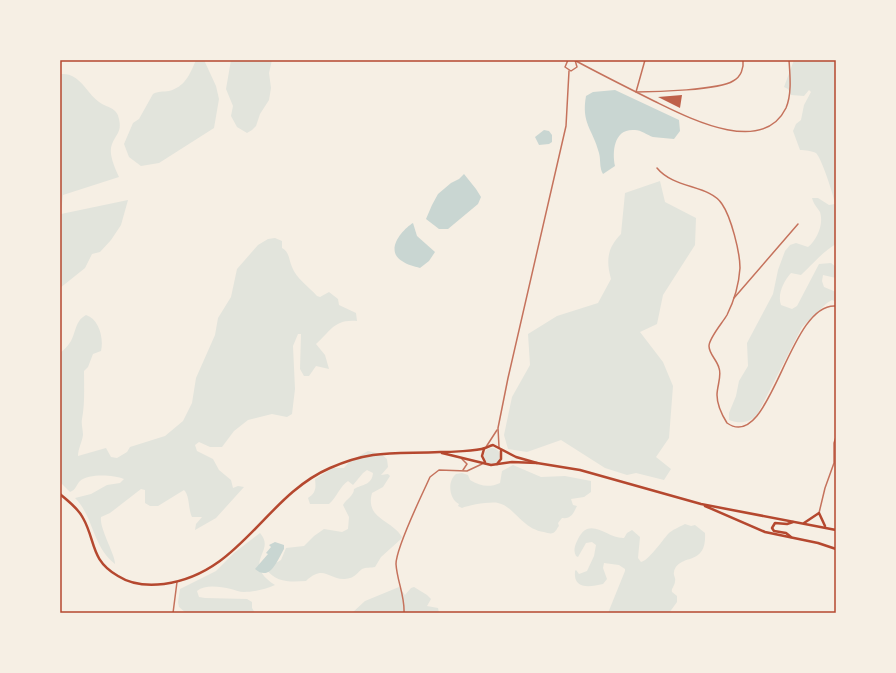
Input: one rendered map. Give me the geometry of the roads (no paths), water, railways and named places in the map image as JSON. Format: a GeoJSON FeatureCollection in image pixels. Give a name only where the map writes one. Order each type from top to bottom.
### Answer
{"type":"FeatureCollection","features":[{"type":"Feature","properties":{"kind":"main road"},"geometry":{"type":"LineString","coordinates":[[60,494],[83,517],[97,556],[111,572],[123,579],[144,585],[177,582],[197,576],[221,562],[298,487],[329,468],[353,459],[378,453],[440,452],[485,448],[493,445],[537,463]]}},
{"type":"Feature","properties":{"kind":"main road"},"geometry":{"type":"LineString","coordinates":[[485,448],[482,456],[486,463]]}},
{"type":"Feature","properties":{"kind":"main road"},"geometry":{"type":"LineString","coordinates":[[496,464],[501,459],[500,449]]}},
{"type":"Feature","properties":{"kind":"main road"},"geometry":{"type":"LineString","coordinates":[[440,452],[491,465],[537,463],[580,470],[701,504],[836,530]]}},
{"type":"Feature","properties":{"kind":"main road"},"geometry":{"type":"LineString","coordinates":[[701,504],[755,529],[818,543],[835,549]]}},
{"type":"Feature","properties":{"kind":"main road"},"geometry":{"type":"LineString","coordinates":[[804,523],[820,513],[826,527]]}},
{"type":"Feature","properties":{"kind":"main road"},"geometry":{"type":"LineString","coordinates":[[792,538],[786,533],[774,531],[772,528],[775,523],[787,524],[794,521]]}},
{"type":"Feature","properties":{"kind":"street"},"geometry":{"type":"LineString","coordinates":[[500,449],[498,428],[566,126],[569,71],[565,67],[567,60]]}},
{"type":"Feature","properties":{"kind":"street"},"geometry":{"type":"LineString","coordinates":[[576,60],[636,92],[706,125],[736,131],[757,130],[764,128],[777,120],[786,108],[790,93],[789,60]]}},
{"type":"Feature","properties":{"kind":"street"},"geometry":{"type":"LineString","coordinates":[[576,60],[578,65],[576,69]]}},
{"type":"Feature","properties":{"kind":"street"},"geometry":{"type":"LineString","coordinates":[[636,92],[645,60]]}},
{"type":"Feature","properties":{"kind":"street"},"geometry":{"type":"LineString","coordinates":[[636,92],[656,92],[725,85],[737,79],[742,72],[743,60]]}},
{"type":"Feature","properties":{"kind":"street"},"geometry":{"type":"LineString","coordinates":[[569,71],[580,66],[586,66]]}},
{"type":"Feature","properties":{"kind":"street"},"geometry":{"type":"LineString","coordinates":[[657,168],[662,174],[673,181],[710,194],[721,203],[729,216],[740,266],[733,299],[727,314],[710,341],[709,346],[719,367],[720,372],[717,395],[723,416],[727,423],[738,428],[749,425],[760,412],[793,346],[814,317],[828,306],[836,306]]}},
{"type":"Feature","properties":{"kind":"street"},"geometry":{"type":"LineString","coordinates":[[733,299],[798,224]]}},
{"type":"Feature","properties":{"kind":"street"},"geometry":{"type":"LineString","coordinates":[[485,448],[498,428]]}},
{"type":"Feature","properties":{"kind":"street"},"geometry":{"type":"LineString","coordinates":[[820,513],[825,488],[834,463],[834,443],[836,437]]}},
{"type":"Feature","properties":{"kind":"street"},"geometry":{"type":"LineString","coordinates":[[461,458],[467,466],[462,471]]}},
{"type":"Feature","properties":{"kind":"street"},"geometry":{"type":"LineString","coordinates":[[404,613],[403,596],[396,565],[399,548],[433,473],[444,469],[462,471],[469,470],[486,463]]}},
{"type":"Feature","properties":{"kind":"street"},"geometry":{"type":"LineString","coordinates":[[173,613],[177,582]]}}]}
